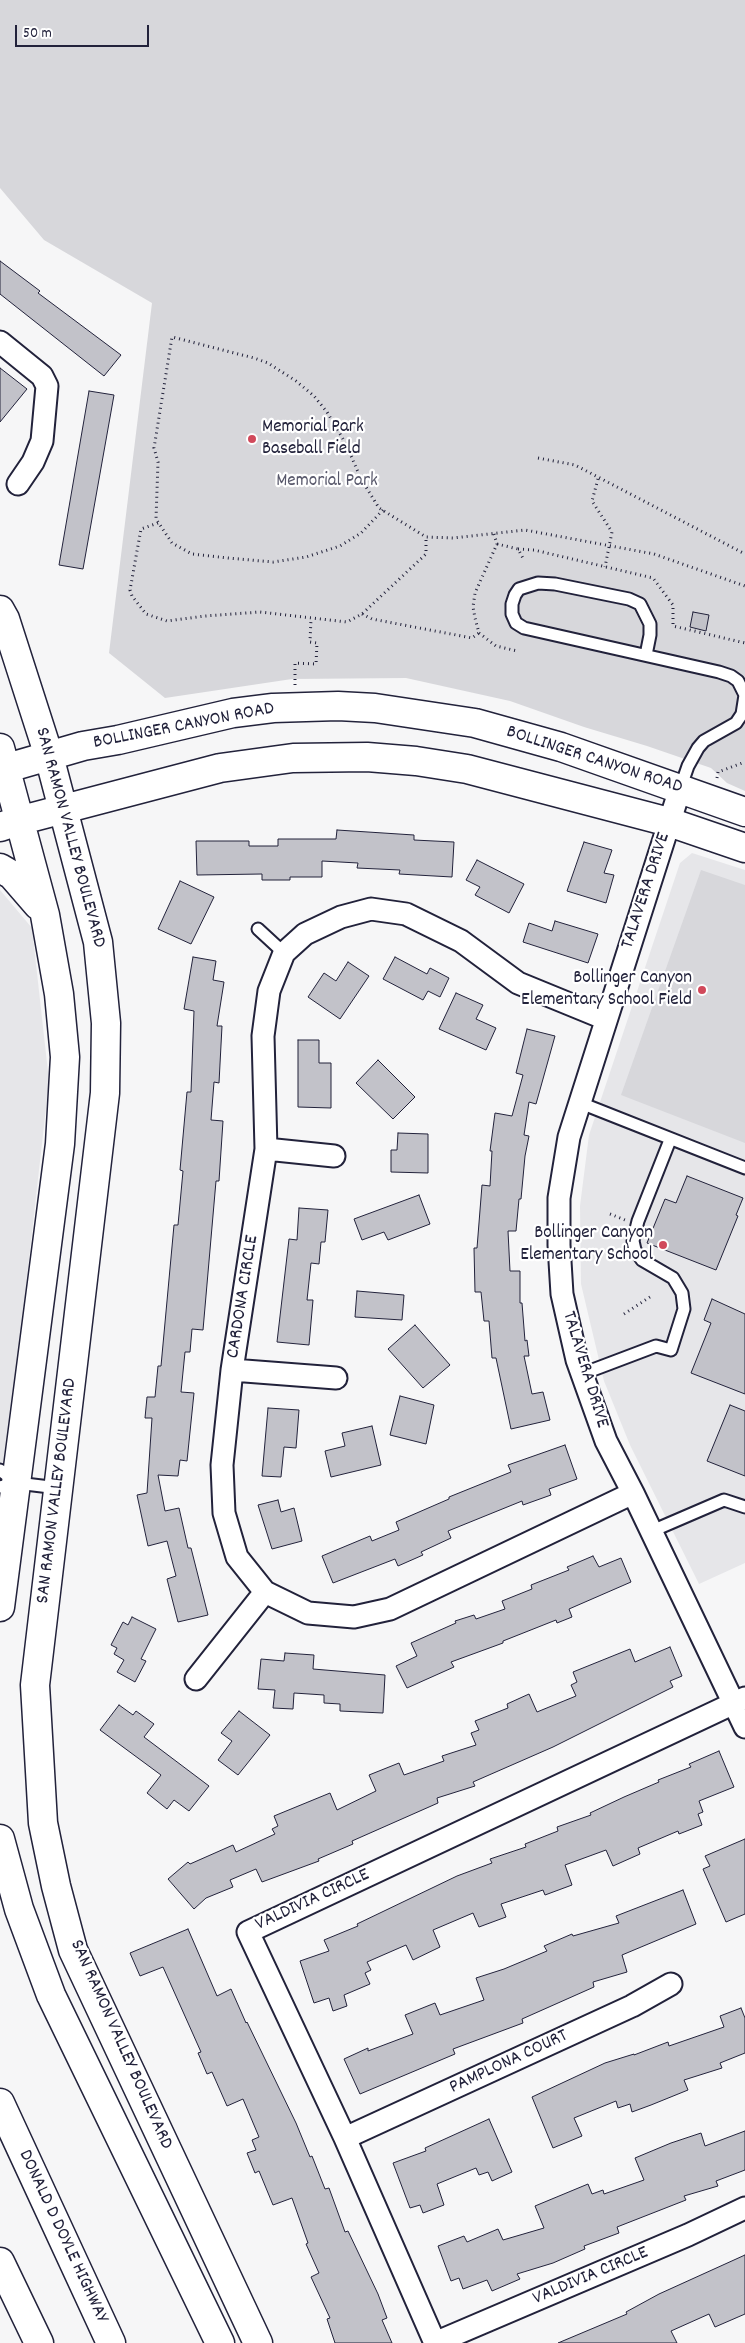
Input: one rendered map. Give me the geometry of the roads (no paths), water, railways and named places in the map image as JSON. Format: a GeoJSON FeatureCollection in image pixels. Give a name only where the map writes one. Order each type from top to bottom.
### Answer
{"type":"FeatureCollection","features":[{"type":"Feature","properties":{"kind":"main road","name":"SAN RAMON VALLEY BOULEVARD"},"geometry":{"type":"LineString","coordinates":[[0,610],[5,619],[49,756],[98,942],[106,1023],[105,1093],[35,1685],[44,1823],[56,1886],[73,1950],[258,2343]]}},
{"type":"Feature","properties":{"kind":"main road","name":"BOLLINGER CANYON ROAD"},"geometry":{"type":"LineString","coordinates":[[2,762],[49,756],[83,746],[118,740],[233,713],[273,708],[338,706],[375,708],[475,723],[561,747],[745,812]]}},
{"type":"Feature","properties":{"kind":"main road","name":"BOLLINGER CANYON ROAD"},"geometry":{"type":"LineString","coordinates":[[9,824],[220,768],[293,758],[367,757],[416,761],[467,769],[669,822],[745,848]]}},
{"type":"Feature","properties":{"kind":"main road"},"geometry":{"type":"LineString","coordinates":[[0,1607],[6,1480],[39,1294],[60,1144],[65,1057],[59,994],[45,915],[9,824],[2,762]]}},
{"type":"Feature","properties":{"kind":"main road"},"geometry":{"type":"LineString","coordinates":[[0,868],[12,875],[45,915]]}},
{"type":"Feature","properties":{"kind":"main road","name":"SAN RAMON VALLEY BOULEVARD"},"geometry":{"type":"LineString","coordinates":[[0,1839],[19,1909],[51,1995],[220,2343]]}},
{"type":"Feature","properties":{"kind":"main road","name":"DONALD D DOYLE HIGHWAY"},"geometry":{"type":"LineString","coordinates":[[0,2103],[111,2343]]}},
{"type":"Feature","properties":{"kind":"main road"},"geometry":{"type":"LineString","coordinates":[[0,2262],[39,2343]]}},
{"type":"Feature","properties":{"kind":"street"},"geometry":{"type":"LineString","coordinates":[[0,342],[42,376],[48,386],[42,441],[32,462],[18,484]]}},
{"type":"Feature","properties":{"kind":"street","name":"TALAVERA DRIVE"},"geometry":{"type":"LineString","coordinates":[[680,790],[578,1102],[569,1137],[560,1198],[558,1245],[562,1294],[577,1360],[606,1441],[634,1492],[739,1701],[745,1727]]}},
{"type":"Feature","properties":{"kind":"street","name":"CARDONA CIRCLE"},"geometry":{"type":"LineString","coordinates":[[606,1019],[518,983],[461,941],[406,914],[371,909],[341,917],[305,934],[284,953],[269,991],[263,1036],[266,1149],[232,1370],[222,1465],[224,1512],[237,1557],[265,1592],[308,1613],[354,1617],[390,1609],[634,1492]]}},
{"type":"Feature","properties":{"kind":"street"},"geometry":{"type":"LineString","coordinates":[[266,1149],[334,1156]]}},
{"type":"Feature","properties":{"kind":"street"},"geometry":{"type":"LineString","coordinates":[[232,1370],[336,1378]]}},
{"type":"Feature","properties":{"kind":"street"},"geometry":{"type":"LineString","coordinates":[[196,1679],[265,1592]]}},
{"type":"Feature","properties":{"kind":"street","name":"VALDIVIA CIRCLE"},"geometry":{"type":"LineString","coordinates":[[739,1701],[248,1932],[345,2138],[435,2343],[688,2235],[745,2208]]}},
{"type":"Feature","properties":{"kind":"street","name":"PAMPLONA COURT"},"geometry":{"type":"LineString","coordinates":[[345,2138],[632,2006],[671,1984]]}},
{"type":"Feature","properties":{"kind":"lane"},"geometry":{"type":"LineString","coordinates":[[646,655],[650,624],[640,604],[629,599],[555,584],[538,583],[519,589],[515,595],[512,604],[512,614],[516,623],[524,628],[731,676],[738,681],[745,695],[742,714],[736,722],[704,741],[698,748],[688,766],[680,790]]}},
{"type":"Feature","properties":{"kind":"lane"},"geometry":{"type":"LineString","coordinates":[[258,929],[284,953]]}},
{"type":"Feature","properties":{"kind":"lane"},"geometry":{"type":"LineString","coordinates":[[578,1102],[670,1140],[745,1168]]}},
{"type":"Feature","properties":{"kind":"lane"},"geometry":{"type":"LineString","coordinates":[[582,1374],[656,1346],[671,1350],[684,1309],[682,1293],[673,1278],[642,1260],[635,1250],[634,1241],[638,1221],[670,1140]]}},
{"type":"Feature","properties":{"kind":"lane"},"geometry":{"type":"LineString","coordinates":[[6,1480],[58,1488]]}},
{"type":"Feature","properties":{"kind":"lane"},"geometry":{"type":"LineString","coordinates":[[652,1531],[724,1500],[745,1507]]}},
{"type":"Feature","properties":{"kind":"place","name":"Memorial Park Baseball Field"},"geometry":{"type":"Point","coordinates":[252,439]}},
{"type":"Feature","properties":{"kind":"place","name":"Bollinger Canyon Elementary School Field"},"geometry":{"type":"Point","coordinates":[702,990]}},
{"type":"Feature","properties":{"kind":"place","name":"Bollinger Canyon Elementary School"},"geometry":{"type":"Point","coordinates":[663,1245]}},
{"type":"Feature","properties":{"kind":"park label","name":"Memorial Park"},"geometry":{"type":"Point","coordinates":[327,482]}}]}
